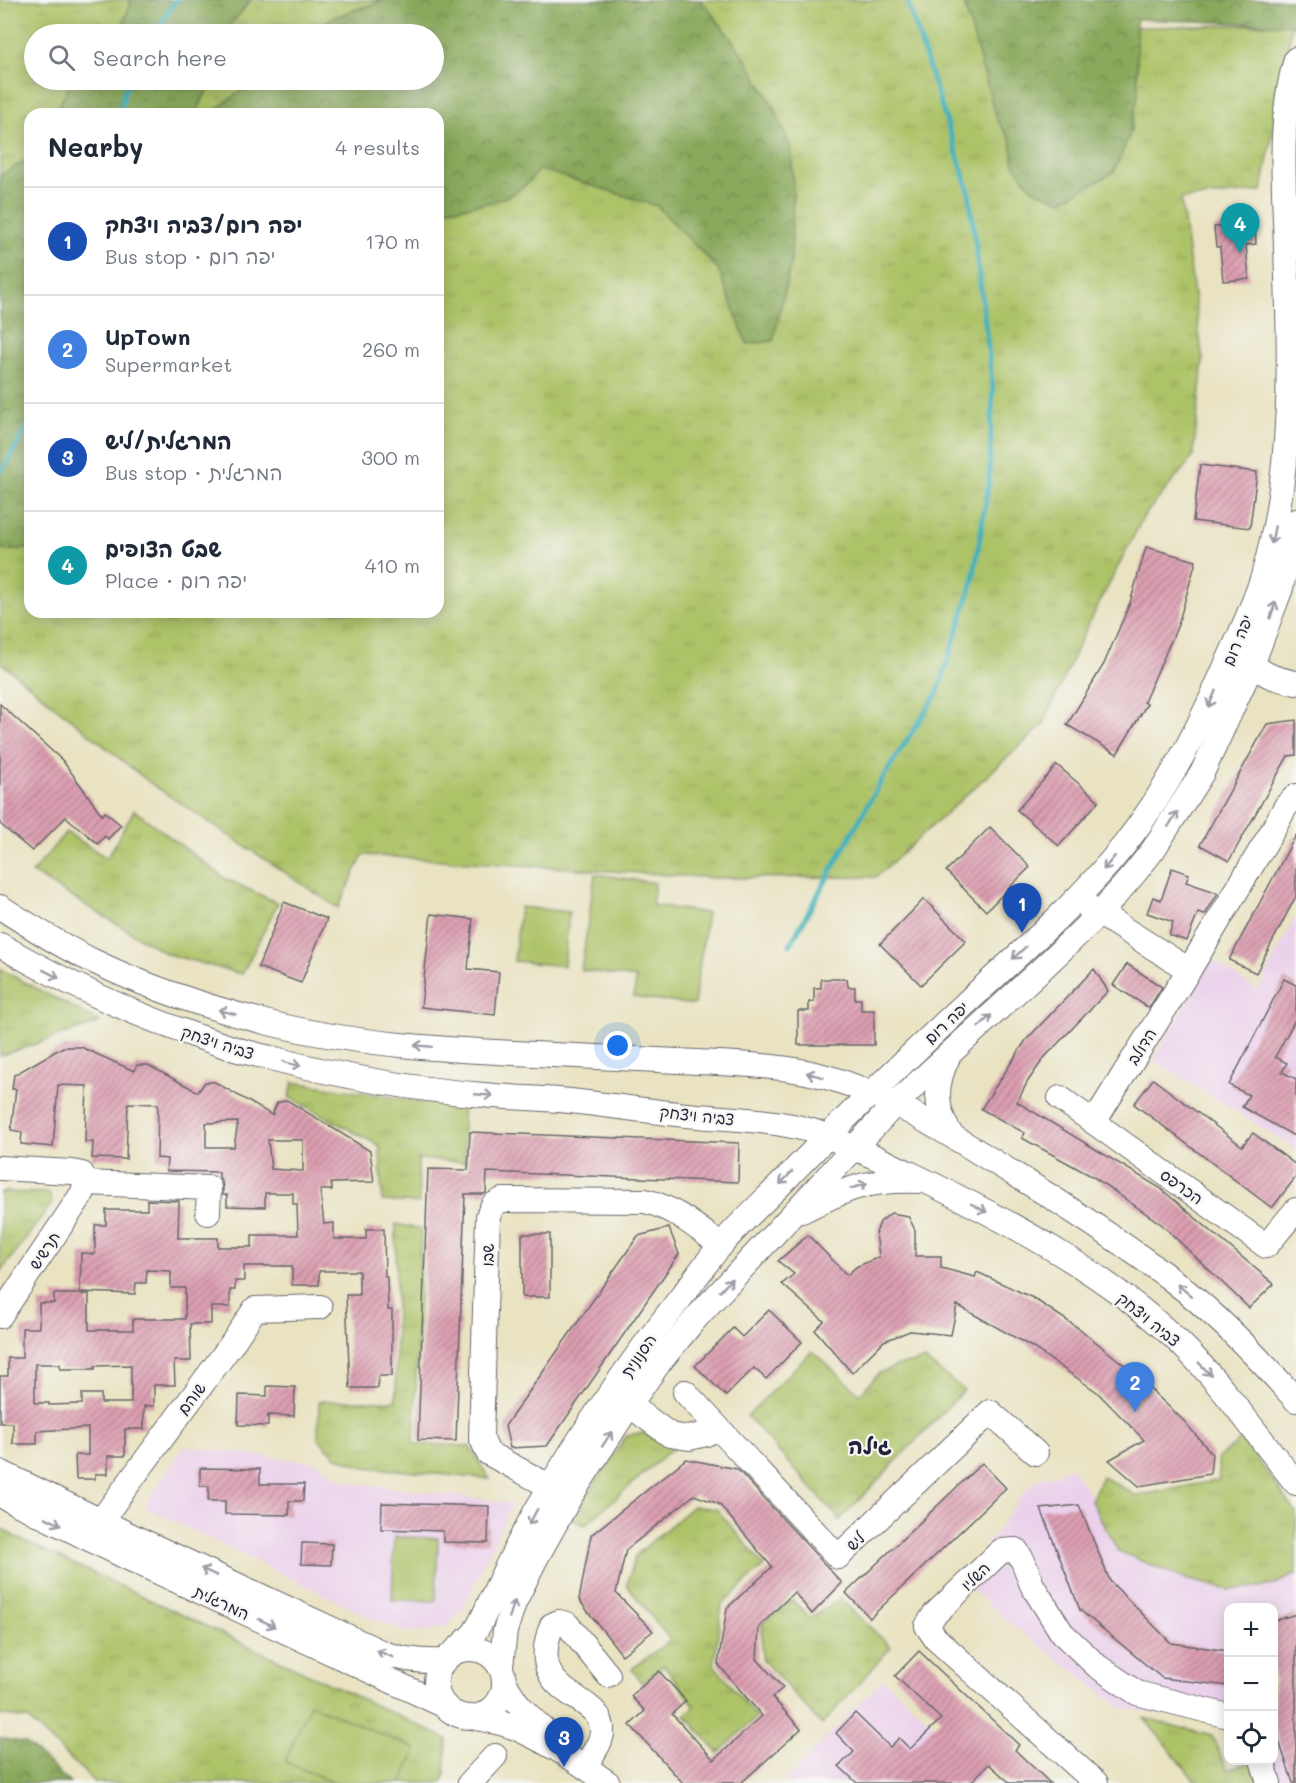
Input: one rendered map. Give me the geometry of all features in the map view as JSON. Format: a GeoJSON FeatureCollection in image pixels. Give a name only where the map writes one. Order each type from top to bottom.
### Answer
{"type":"FeatureCollection","features":[{"type":"Feature","properties":{"kind":"street","name":"יפה רום"},"geometry":{"type":"LineString","coordinates":[[871,1093],[1077,898],[1127,841],[1170,777],[1202,722],[1236,645],[1260,583],[1270,549],[1288,436],[1292,343],[1283,168],[1288,96],[1296,59]]}},
{"type":"Feature","properties":{"kind":"street","name":"יפה רום"},"geometry":{"type":"LineString","coordinates":[[855,1147],[896,1104],[1099,914],[1153,850],[1202,773],[1252,665],[1281,588],[1296,521]]}},
{"type":"Feature","properties":{"kind":"street"},"geometry":{"type":"LineString","coordinates":[[1236,645],[1252,665],[1263,674],[1277,680],[1296,683]]}},
{"type":"Feature","properties":{"kind":"street","name":"הדולב"},"geometry":{"type":"LineString","coordinates":[[1094,1122],[1189,970],[1286,806],[1296,796]]}},
{"type":"Feature","properties":{"kind":"street"},"geometry":{"type":"LineString","coordinates":[[1270,835],[1296,821]]}},
{"type":"Feature","properties":{"kind":"street"},"geometry":{"type":"LineString","coordinates":[[1077,898],[1189,970]]}},
{"type":"Feature","properties":{"kind":"street","name":"צביה ויצחק"},"geometry":{"type":"LineString","coordinates":[[0,907],[36,930],[123,974],[215,1009],[273,1024],[345,1038],[485,1052],[765,1066],[816,1074],[871,1093],[896,1104],[951,1135],[1070,1208],[1173,1281],[1216,1317],[1296,1400]]}},
{"type":"Feature","properties":{"kind":"street","name":"צביה ויצחק"},"geometry":{"type":"LineString","coordinates":[[0,945],[76,987],[149,1018],[227,1047],[316,1070],[426,1089],[772,1123],[808,1130],[855,1147],[1018,1229],[1086,1270],[1142,1311],[1177,1341],[1212,1376],[1296,1483]]}},
{"type":"Feature","properties":{"kind":"street"},"geometry":{"type":"LineString","coordinates":[[950,1054],[942,1072],[938,1096],[942,1117],[951,1135]]}},
{"type":"Feature","properties":{"kind":"street","name":"הסנונית"},"geometry":{"type":"LineString","coordinates":[[448,1657],[474,1633],[514,1552],[560,1492],[621,1398],[655,1330],[721,1245],[826,1136],[871,1093]]}},
{"type":"Feature","properties":{"kind":"street","name":"הכרפס"},"geometry":{"type":"LineString","coordinates":[[1060,1098],[1266,1246],[1296,1210]]}},
{"type":"Feature","properties":{"kind":"street","name":"הסנונית"},"geometry":{"type":"LineString","coordinates":[[621,1398],[659,1363],[696,1318],[855,1147]]}},
{"type":"Feature","properties":{"kind":"street"},"geometry":{"type":"LineString","coordinates":[[0,1168],[72,1172],[82,1174],[86,1183],[209,1188],[208,1213]]}},
{"type":"Feature","properties":{"kind":"street"},"geometry":{"type":"LineString","coordinates":[[787,1219],[859,1186],[891,1181],[927,1182]]}},
{"type":"Feature","properties":{"kind":"street","name":"תרשיש"},"geometry":{"type":"LineString","coordinates":[[0,1316],[82,1194],[86,1183]]}},
{"type":"Feature","properties":{"kind":"street","name":"שבו"},"geometry":{"type":"LineString","coordinates":[[560,1492],[489,1453],[481,1437],[489,1216],[493,1205],[502,1200],[645,1202],[662,1205],[721,1245]]}},
{"type":"Feature","properties":{"kind":"street","name":"שוהם"},"geometry":{"type":"LineString","coordinates":[[94,1529],[231,1345],[255,1309],[320,1307]]}},
{"type":"Feature","properties":{"kind":"street","name":"ליש"},"geometry":{"type":"LineString","coordinates":[[685,1392],[838,1557],[990,1412],[1036,1453]]}},
{"type":"Feature","properties":{"kind":"street"},"geometry":{"type":"LineString","coordinates":[[621,1398],[670,1436],[689,1438],[706,1434],[717,1428]]}},
{"type":"Feature","properties":{"kind":"street","name":"המרגלית"},"geometry":{"type":"LineString","coordinates":[[0,1472],[94,1529],[445,1706]]}},
{"type":"Feature","properties":{"kind":"street","name":"הסנונית"},"geometry":{"type":"LineString","coordinates":[[503,1675],[505,1631],[514,1603],[544,1542],[560,1492]]}},
{"type":"Feature","properties":{"kind":"street","name":"המרגלית"},"geometry":{"type":"LineString","coordinates":[[0,1495],[94,1529],[382,1653],[417,1662],[448,1657]]}},
{"type":"Feature","properties":{"kind":"street","name":"השליו"},"geometry":{"type":"LineString","coordinates":[[1096,1783],[936,1639],[927,1626],[934,1615],[1001,1551],[1016,1550],[1023,1561],[1032,1586],[1062,1633],[1097,1666],[1117,1681],[1137,1693],[1224,1715]]}},
{"type":"Feature","properties":{"kind":"street"},"geometry":{"type":"LineString","coordinates":[[583,1765],[600,1739],[602,1730],[593,1710],[561,1689],[549,1673],[545,1661],[545,1647],[552,1625],[559,1622],[567,1624],[608,1675]]}},
{"type":"Feature","properties":{"kind":"street"},"geometry":{"type":"LineString","coordinates":[[583,1765],[513,1727],[453,1712],[439,1698],[436,1689],[438,1670],[448,1657],[463,1649],[475,1648],[485,1651],[494,1658],[514,1700],[523,1711],[583,1765],[608,1783]]}},
{"type":"Feature","properties":{"kind":"street"},"geometry":{"type":"LineString","coordinates":[[472,1717],[492,1710],[499,1702],[503,1693],[503,1675]]}},
{"type":"Feature","properties":{"kind":"street"},"geometry":{"type":"LineString","coordinates":[[470,1783],[495,1756]]}},
{"type":"Feature","properties":{"kind":"street"},"geometry":{"type":"LineString","coordinates":[[1263,1765],[1269,1783]]}},
{"type":"Feature","properties":{"kind":"shaded area"},"geometry":{"type":"Polygon","coordinates":[[[1296,915],[1296,1149],[1153,1060],[1212,960],[1258,991],[1296,915]]]}},
{"type":"Feature","properties":{"kind":"shaded area"},"geometry":{"type":"Polygon","coordinates":[[[184,1446],[314,1462],[348,1482],[512,1503],[463,1609],[447,1626],[429,1631],[407,1632],[380,1622],[144,1507],[184,1446]]]}},
{"type":"Feature","properties":{"kind":"shaded area"},"geometry":{"type":"Polygon","coordinates":[[[1070,1466],[1097,1504],[1296,1567],[1296,1783],[1269,1783],[1273,1765],[1278,1765],[1278,1603],[1224,1603],[1224,1723],[1123,1709],[1006,1620],[962,1580],[1027,1488],[1039,1479],[1055,1475],[1070,1466]]]}},
{"type":"Feature","properties":{"kind":"shaded area"},"geometry":{"type":"Polygon","coordinates":[[[883,1679],[985,1772],[974,1783],[783,1783],[883,1679]]]}},
{"type":"Feature","properties":{"kind":"green space"},"geometry":{"type":"Polygon","coordinates":[[[0,0],[996,0],[1010,30],[1292,24],[1262,191],[1181,199],[1203,361],[1193,457],[1144,516],[1084,633],[1043,725],[876,877],[716,878],[363,855],[338,908],[150,783],[0,662],[0,0]]]}},
{"type":"Feature","properties":{"kind":"green space"},"geometry":{"type":"Polygon","coordinates":[[[131,0],[251,0],[231,24],[123,24],[131,0]]]}},
{"type":"Feature","properties":{"kind":"green space"},"geometry":{"type":"Polygon","coordinates":[[[384,0],[699,0],[708,8],[744,56],[772,103],[792,150],[791,263],[773,341],[747,344],[718,269],[657,206],[538,170],[519,190],[507,197],[480,205],[444,209],[444,108],[218,108],[242,90],[444,90],[444,24],[324,24],[331,18],[384,0]]]}},
{"type":"Feature","properties":{"kind":"green space"},"geometry":{"type":"Polygon","coordinates":[[[963,0],[1296,0],[1296,23],[1295,25],[1136,19],[1138,96],[1130,134],[1114,172],[1061,201],[1032,189],[1014,164],[1011,140],[997,120],[963,0]]]}},
{"type":"Feature","properties":{"kind":"green space"},"geometry":{"type":"Polygon","coordinates":[[[67,90],[207,90],[199,108],[58,108],[67,90]]]}},
{"type":"Feature","properties":{"kind":"green space"},"geometry":{"type":"Polygon","coordinates":[[[24,162],[24,549],[6,551],[0,546],[0,176],[24,162]]]}},
{"type":"Feature","properties":{"kind":"green space"},"geometry":{"type":"Polygon","coordinates":[[[134,810],[226,879],[278,903],[242,974],[167,954],[32,873],[66,832],[107,858],[134,810]]]}},
{"type":"Feature","properties":{"kind":"green space"},"geometry":{"type":"Polygon","coordinates":[[[595,874],[655,883],[652,905],[707,913],[694,1005],[634,997],[636,978],[581,970],[595,874]]]}},
{"type":"Feature","properties":{"kind":"green space"},"geometry":{"type":"Polygon","coordinates":[[[520,907],[569,912],[564,966],[514,961],[520,907]]]}},
{"type":"Feature","properties":{"kind":"green space"},"geometry":{"type":"Polygon","coordinates":[[[0,969],[100,1022],[0,1056],[0,969]]]}},
{"type":"Feature","properties":{"kind":"green space"},"geometry":{"type":"Polygon","coordinates":[[[293,1082],[462,1108],[465,1162],[418,1159],[419,1203],[382,1201],[380,1146],[289,1097],[293,1082]]]}},
{"type":"Feature","properties":{"kind":"green space"},"geometry":{"type":"Polygon","coordinates":[[[0,1192],[49,1193],[52,1203],[0,1273],[0,1192]]]}},
{"type":"Feature","properties":{"kind":"green space"},"geometry":{"type":"Polygon","coordinates":[[[396,1224],[421,1229],[414,1444],[469,1446],[490,1479],[364,1467],[335,1456],[318,1438],[319,1401],[396,1401],[396,1224]]]}},
{"type":"Feature","properties":{"kind":"green space"},"geometry":{"type":"Polygon","coordinates":[[[812,1351],[860,1394],[879,1373],[899,1365],[925,1360],[964,1390],[840,1520],[747,1416],[812,1351]]]}},
{"type":"Feature","properties":{"kind":"green space"},"geometry":{"type":"Polygon","coordinates":[[[643,1433],[673,1448],[585,1525],[571,1519],[627,1435],[643,1433]]]}},
{"type":"Feature","properties":{"kind":"green space"},"geometry":{"type":"Polygon","coordinates":[[[1242,1439],[1296,1512],[1296,1574],[1273,1585],[1230,1590],[1182,1578],[1118,1551],[1091,1501],[1102,1476],[1137,1496],[1219,1480],[1218,1458],[1242,1439]]]}},
{"type":"Feature","properties":{"kind":"green space"},"geometry":{"type":"Polygon","coordinates":[[[693,1506],[717,1509],[764,1566],[722,1604],[714,1665],[757,1717],[718,1753],[685,1715],[695,1706],[664,1665],[642,1684],[632,1669],[670,1640],[627,1585],[635,1556],[693,1506]]]}},
{"type":"Feature","properties":{"kind":"green space"},"geometry":{"type":"Polygon","coordinates":[[[0,1528],[447,1739],[445,1775],[442,1783],[96,1783],[28,1719],[0,1715],[0,1528]]]}},
{"type":"Feature","properties":{"kind":"green space"},"geometry":{"type":"Polygon","coordinates":[[[394,1537],[438,1538],[436,1601],[392,1600],[394,1537]]]}},
{"type":"Feature","properties":{"kind":"green space"},"geometry":{"type":"Polygon","coordinates":[[[840,1599],[891,1647],[822,1725],[762,1659],[762,1624],[792,1600],[811,1618],[840,1599]]]}},
{"type":"Feature","properties":{"kind":"green space"},"geometry":{"type":"Polygon","coordinates":[[[310,1704],[416,1749],[402,1783],[335,1783],[285,1762],[310,1704]]]}},
{"type":"Feature","properties":{"kind":"green space"},"geometry":{"type":"Polygon","coordinates":[[[1144,1718],[1212,1736],[1227,1770],[1240,1765],[1252,1765],[1259,1783],[1197,1783],[1144,1718]]]}},
{"type":"Feature","properties":{"kind":"green space"},"geometry":{"type":"Polygon","coordinates":[[[0,1738],[26,1743],[70,1783],[0,1783],[0,1738]]]}},
{"type":"Feature","properties":{"kind":"building"},"geometry":{"type":"Polygon","coordinates":[[[1255,225],[1256,244],[1246,245],[1249,279],[1223,281],[1220,247],[1216,247],[1214,227],[1255,225]]]}},
{"type":"Feature","properties":{"kind":"building"},"geometry":{"type":"Polygon","coordinates":[[[1200,465],[1257,472],[1250,528],[1193,521],[1200,465]]]}},
{"type":"Feature","properties":{"kind":"building"},"geometry":{"type":"Polygon","coordinates":[[[1146,547],[1196,561],[1178,625],[1144,702],[1147,704],[1117,754],[1067,725],[1104,664],[1130,603],[1146,547]]]}},
{"type":"Feature","properties":{"kind":"building"},"geometry":{"type":"Polygon","coordinates":[[[0,704],[63,761],[102,815],[105,812],[121,825],[108,839],[105,836],[98,844],[66,817],[32,851],[0,824],[0,704]]]}},
{"type":"Feature","properties":{"kind":"building"},"geometry":{"type":"Polygon","coordinates":[[[1296,720],[1296,755],[1288,756],[1229,861],[1200,845],[1267,724],[1296,720]]]}},
{"type":"Feature","properties":{"kind":"building"},"geometry":{"type":"Polygon","coordinates":[[[1057,765],[1099,801],[1059,846],[1017,810],[1057,765]]]}},
{"type":"Feature","properties":{"kind":"building"},"geometry":{"type":"Polygon","coordinates":[[[990,827],[1030,867],[986,911],[946,871],[990,827]]]}},
{"type":"Feature","properties":{"kind":"building"},"geometry":{"type":"Polygon","coordinates":[[[1296,835],[1296,896],[1256,973],[1229,960],[1296,835]]]}},
{"type":"Feature","properties":{"kind":"building"},"geometry":{"type":"Polygon","coordinates":[[[1172,868],[1189,874],[1186,882],[1218,893],[1205,915],[1198,913],[1187,941],[1169,935],[1173,922],[1147,913],[1153,897],[1161,900],[1172,868]]]}},
{"type":"Feature","properties":{"kind":"building"},"geometry":{"type":"Polygon","coordinates":[[[924,899],[966,941],[921,985],[880,944],[924,899]]]}},
{"type":"Feature","properties":{"kind":"building"},"geometry":{"type":"Polygon","coordinates":[[[284,902],[327,919],[301,983],[258,967],[284,902]]]}},
{"type":"Feature","properties":{"kind":"building"},"geometry":{"type":"Polygon","coordinates":[[[431,914],[473,919],[468,969],[499,972],[495,1015],[421,1007],[431,914]]]}},
{"type":"Feature","properties":{"kind":"building"},"geometry":{"type":"Polygon","coordinates":[[[1127,964],[1162,987],[1149,1008],[1113,985],[1127,964]]]}},
{"type":"Feature","properties":{"kind":"building"},"geometry":{"type":"Polygon","coordinates":[[[1094,969],[1108,991],[1044,1058],[1017,1102],[1160,1188],[1274,1284],[1249,1308],[1161,1224],[1095,1178],[1022,1138],[1025,1133],[981,1109],[1026,1040],[1094,969]]]}},
{"type":"Feature","properties":{"kind":"building"},"geometry":{"type":"Polygon","coordinates":[[[821,979],[847,979],[848,987],[855,987],[855,999],[861,999],[861,1010],[874,1010],[874,1045],[798,1045],[798,1011],[809,1011],[809,1002],[814,1002],[814,988],[821,988],[821,979]]]}},
{"type":"Feature","properties":{"kind":"building"},"geometry":{"type":"Polygon","coordinates":[[[1284,979],[1296,985],[1296,1018],[1275,1057],[1287,1063],[1282,1072],[1296,1079],[1296,1137],[1242,1107],[1249,1095],[1229,1085],[1284,979]]]}},
{"type":"Feature","properties":{"kind":"building"},"geometry":{"type":"Polygon","coordinates":[[[63,1047],[81,1047],[134,1071],[137,1065],[148,1065],[198,1092],[205,1082],[215,1082],[272,1115],[277,1103],[287,1100],[370,1151],[374,1182],[331,1183],[332,1190],[320,1190],[324,1224],[334,1223],[334,1239],[366,1239],[366,1229],[384,1229],[388,1310],[392,1310],[392,1376],[378,1376],[378,1388],[350,1388],[346,1295],[359,1295],[359,1271],[319,1271],[319,1285],[292,1285],[292,1266],[244,1266],[244,1281],[235,1281],[235,1290],[230,1290],[230,1307],[211,1307],[211,1324],[190,1324],[191,1361],[174,1361],[175,1385],[154,1385],[154,1406],[144,1406],[144,1429],[125,1429],[125,1456],[108,1456],[108,1474],[95,1474],[95,1479],[76,1479],[75,1455],[88,1455],[88,1428],[37,1431],[37,1444],[13,1444],[13,1423],[0,1423],[0,1376],[8,1376],[8,1358],[22,1358],[22,1328],[39,1328],[39,1303],[54,1303],[54,1294],[89,1294],[89,1330],[133,1330],[133,1319],[185,1319],[185,1288],[171,1288],[171,1271],[147,1270],[146,1283],[136,1283],[135,1294],[80,1292],[81,1253],[95,1254],[95,1225],[106,1225],[106,1210],[147,1210],[147,1200],[179,1201],[178,1238],[218,1238],[218,1247],[252,1247],[252,1235],[298,1235],[297,1204],[293,1204],[293,1193],[265,1193],[265,1207],[227,1206],[227,1195],[223,1195],[219,1172],[166,1171],[167,1159],[157,1158],[158,1104],[128,1103],[126,1159],[92,1158],[93,1142],[85,1142],[87,1086],[58,1085],[53,1147],[21,1144],[22,1132],[11,1130],[16,1089],[12,1089],[14,1075],[63,1047]],[[238,1122],[206,1123],[206,1147],[234,1147],[238,1122]],[[268,1140],[271,1169],[303,1171],[303,1140],[268,1140]],[[35,1364],[35,1403],[82,1404],[82,1394],[101,1394],[101,1403],[131,1403],[131,1365],[95,1366],[95,1369],[60,1369],[60,1364],[35,1364]]]}},
{"type":"Feature","properties":{"kind":"building"},"geometry":{"type":"Polygon","coordinates":[[[1153,1079],[1242,1146],[1253,1133],[1296,1165],[1296,1177],[1272,1208],[1134,1104],[1153,1079]]]}},
{"type":"Feature","properties":{"kind":"building"},"geometry":{"type":"Polygon","coordinates":[[[470,1132],[739,1143],[738,1182],[487,1172],[486,1193],[465,1194],[456,1441],[418,1440],[428,1169],[468,1170],[470,1132]]]}},
{"type":"Feature","properties":{"kind":"building"},"geometry":{"type":"Polygon","coordinates":[[[891,1213],[908,1216],[915,1230],[915,1256],[941,1256],[941,1268],[975,1277],[977,1272],[1033,1298],[1080,1329],[1129,1369],[1183,1420],[1212,1454],[1210,1474],[1139,1486],[1109,1460],[1144,1440],[1097,1392],[1032,1347],[957,1305],[951,1335],[910,1331],[884,1341],[852,1373],[815,1330],[824,1321],[782,1284],[794,1274],[778,1261],[808,1235],[847,1275],[856,1267],[879,1257],[876,1233],[880,1222],[891,1213]]]}},
{"type":"Feature","properties":{"kind":"building"},"geometry":{"type":"Polygon","coordinates":[[[669,1228],[679,1254],[547,1446],[510,1448],[505,1426],[638,1236],[669,1228]]]}},
{"type":"Feature","properties":{"kind":"building"},"geometry":{"type":"Polygon","coordinates":[[[522,1234],[550,1234],[550,1297],[522,1297],[522,1234]]]}},
{"type":"Feature","properties":{"kind":"building"},"geometry":{"type":"Polygon","coordinates":[[[769,1310],[802,1342],[766,1379],[754,1368],[726,1396],[695,1366],[733,1328],[742,1337],[769,1310]]]}},
{"type":"Feature","properties":{"kind":"building"},"geometry":{"type":"Polygon","coordinates":[[[267,1386],[295,1387],[294,1416],[268,1415],[268,1426],[238,1425],[239,1395],[267,1396],[267,1386]]]}},
{"type":"Feature","properties":{"kind":"building"},"geometry":{"type":"Polygon","coordinates":[[[686,1459],[737,1469],[842,1583],[812,1614],[794,1592],[759,1627],[757,1659],[783,1688],[772,1697],[801,1729],[741,1783],[683,1783],[630,1725],[645,1711],[631,1696],[659,1671],[686,1701],[672,1714],[714,1760],[762,1716],[718,1664],[727,1608],[772,1567],[719,1504],[694,1495],[626,1550],[616,1593],[653,1631],[622,1655],[579,1600],[591,1535],[686,1459]]]}},
{"type":"Feature","properties":{"kind":"building"},"geometry":{"type":"Polygon","coordinates":[[[982,1463],[1006,1488],[870,1618],[846,1593],[982,1463]]]}},
{"type":"Feature","properties":{"kind":"building"},"geometry":{"type":"Polygon","coordinates":[[[200,1468],[260,1469],[260,1484],[304,1484],[303,1501],[289,1501],[289,1515],[225,1514],[225,1501],[208,1501],[209,1486],[200,1486],[200,1468]]]}},
{"type":"Feature","properties":{"kind":"building"},"geometry":{"type":"Polygon","coordinates":[[[382,1503],[489,1506],[488,1543],[443,1542],[443,1531],[381,1529],[382,1503]]]}},
{"type":"Feature","properties":{"kind":"building"},"geometry":{"type":"Polygon","coordinates":[[[1079,1505],[1110,1581],[1171,1643],[1224,1650],[1224,1686],[1162,1678],[1080,1610],[1041,1509],[1079,1505]]]}},
{"type":"Feature","properties":{"kind":"building"},"geometry":{"type":"Polygon","coordinates":[[[302,1543],[332,1544],[331,1565],[301,1564],[302,1543]]]}},
{"type":"Feature","properties":{"kind":"building"},"geometry":{"type":"Polygon","coordinates":[[[1296,1614],[1296,1783],[1293,1783],[1278,1738],[1278,1620],[1296,1614]]]}},
{"type":"Feature","properties":{"kind":"building"},"geometry":{"type":"Polygon","coordinates":[[[919,1651],[1019,1745],[1015,1750],[1050,1783],[1010,1783],[989,1764],[970,1783],[857,1783],[839,1766],[854,1752],[836,1733],[855,1713],[890,1747],[899,1738],[910,1749],[941,1719],[895,1676],[919,1651]]]}},
{"type":"Feature","properties":{"kind":"waterway"},"geometry":{"type":"LineString","coordinates":[[162,24],[177,0]]}},
{"type":"Feature","properties":{"kind":"waterway"},"geometry":{"type":"LineString","coordinates":[[790,945],[882,779],[938,692],[973,581],[989,481],[993,390],[969,191],[907,0]]}},
{"type":"Feature","properties":{"kind":"waterway"},"geometry":{"type":"LineString","coordinates":[[121,108],[125,90]]}},
{"type":"Feature","properties":{"kind":"waterway"},"geometry":{"type":"LineString","coordinates":[[0,471],[24,433]]}},
{"type":"Feature","properties":{"kind":"place","name":"שבט הצופים"},"geometry":{"type":"Point","coordinates":[1240,253]}},
{"type":"Feature","properties":{"kind":"place","name":"יפה רום/צביה ויצחק"},"geometry":{"type":"Point","coordinates":[1022,933]}},
{"type":"Feature","properties":{"kind":"place","name":"UpTown"},"geometry":{"type":"Point","coordinates":[1135,1412]}},
{"type":"Feature","properties":{"kind":"place","name":"המרגלית/ליש"},"geometry":{"type":"Point","coordinates":[564,1767]}},
{"type":"Feature","properties":{"kind":"district","name":"גילה"},"geometry":{"type":"Point","coordinates":[870,1445]}}]}
